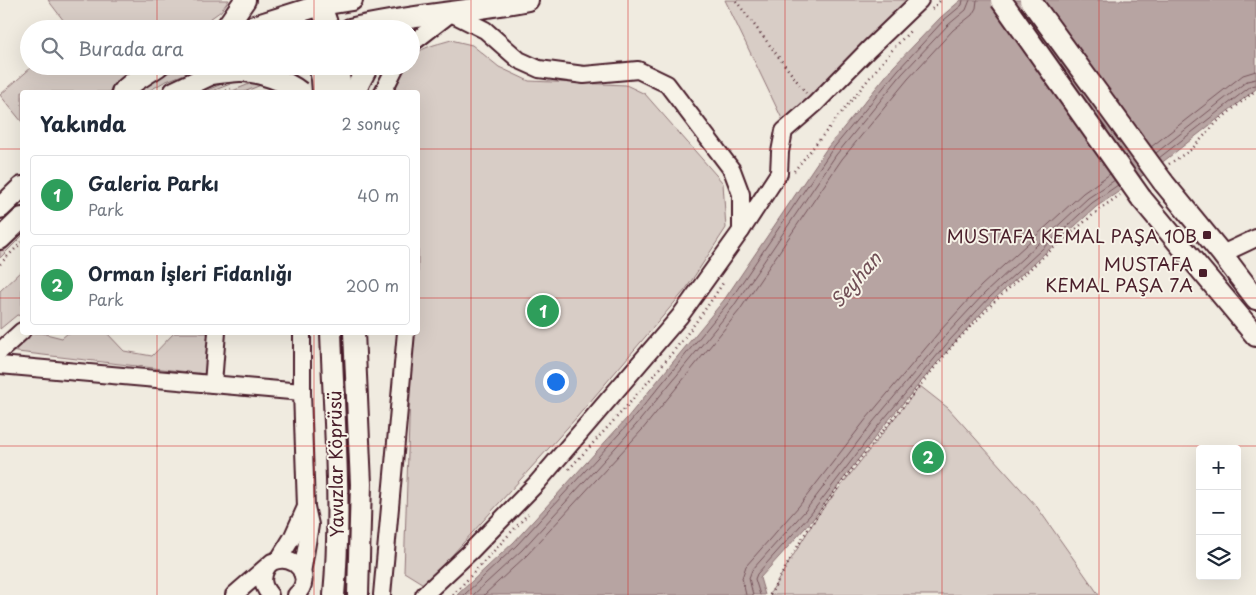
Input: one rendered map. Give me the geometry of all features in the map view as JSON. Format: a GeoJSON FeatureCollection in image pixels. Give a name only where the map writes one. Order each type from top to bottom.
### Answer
{"type":"FeatureCollection","features":[{"type":"Feature","properties":{"kind":"main road"},"geometry":{"type":"LineString","coordinates":[[231,20],[245,0]]}},
{"type":"Feature","properties":{"kind":"main road"},"geometry":{"type":"LineString","coordinates":[[273,20],[308,9],[352,0]]}},
{"type":"Feature","properties":{"kind":"main road"},"geometry":{"type":"LineString","coordinates":[[398,20],[528,0]]}},
{"type":"Feature","properties":{"kind":"main road"},"geometry":{"type":"LineString","coordinates":[[1001,0],[1131,196],[1256,336]]}},
{"type":"Feature","properties":{"kind":"main road"},"geometry":{"type":"LineString","coordinates":[[1030,0],[1166,173],[1222,254],[1256,299]]}},
{"type":"Feature","properties":{"kind":"main road"},"geometry":{"type":"LineString","coordinates":[[308,9],[320,20]]}},
{"type":"Feature","properties":{"kind":"main road"},"geometry":{"type":"LineString","coordinates":[[414,20],[419,16]]}},
{"type":"Feature","properties":{"kind":"main road"},"geometry":{"type":"LineString","coordinates":[[124,90],[144,75]]}},
{"type":"Feature","properties":{"kind":"main road"},"geometry":{"type":"LineString","coordinates":[[178,90],[210,75]]}},
{"type":"Feature","properties":{"kind":"main road"},"geometry":{"type":"LineString","coordinates":[[262,75],[272,77],[297,90]]}},
{"type":"Feature","properties":{"kind":"main road"},"geometry":{"type":"LineString","coordinates":[[320,75],[323,90]]}},
{"type":"Feature","properties":{"kind":"main road"},"geometry":{"type":"LineString","coordinates":[[339,75],[342,90]]}},
{"type":"Feature","properties":{"kind":"main road"},"geometry":{"type":"LineString","coordinates":[[357,90],[363,75]]}},
{"type":"Feature","properties":{"kind":"main road"},"geometry":{"type":"LineString","coordinates":[[0,208],[20,189]]}},
{"type":"Feature","properties":{"kind":"main road"},"geometry":{"type":"LineString","coordinates":[[0,239],[20,220]]}},
{"type":"Feature","properties":{"kind":"main road","name":"Yavuzlar Köprüsü"},"geometry":{"type":"LineString","coordinates":[[332,335],[337,493],[334,595]]}},
{"type":"Feature","properties":{"kind":"main road","name":"Yavuzlar Köprüsü"},"geometry":{"type":"LineString","coordinates":[[354,335],[360,484],[358,595]]}},
{"type":"Feature","properties":{"kind":"street"},"geometry":{"type":"LineString","coordinates":[[424,595],[470,552],[536,483],[680,316],[741,231],[779,173],[784,131],[815,104],[920,0]]}},
{"type":"Feature","properties":{"kind":"street"},"geometry":{"type":"LineString","coordinates":[[420,37],[452,12],[484,30],[519,60],[539,69],[584,75],[638,70],[667,84],[732,170],[741,194],[741,231]]}},
{"type":"Feature","properties":{"kind":"street"},"geometry":{"type":"LineString","coordinates":[[384,90],[392,75]]}},
{"type":"Feature","properties":{"kind":"street"},"geometry":{"type":"LineString","coordinates":[[1222,254],[1256,238]]}},
{"type":"Feature","properties":{"kind":"street"},"geometry":{"type":"LineString","coordinates":[[0,351],[20,333]]}},
{"type":"Feature","properties":{"kind":"street"},"geometry":{"type":"LineString","coordinates":[[214,384],[217,335]]}},
{"type":"Feature","properties":{"kind":"street"},"geometry":{"type":"LineString","coordinates":[[296,595],[302,587],[310,525],[306,507],[302,335]]}},
{"type":"Feature","properties":{"kind":"street"},"geometry":{"type":"LineString","coordinates":[[382,595],[406,335]]}},
{"type":"Feature","properties":{"kind":"street"},"geometry":{"type":"LineString","coordinates":[[0,365],[302,392]]}},
{"type":"Feature","properties":{"kind":"street"},"geometry":{"type":"LineString","coordinates":[[267,594],[262,581],[263,574],[292,538],[306,507]]}},
{"type":"Feature","properties":{"kind":"street"},"geometry":{"type":"LineString","coordinates":[[234,595],[273,563],[286,559],[293,561],[299,566],[312,595]]}},
{"type":"Feature","properties":{"kind":"path"},"geometry":{"type":"LineString","coordinates":[[736,1],[815,104]]}},
{"type":"Feature","properties":{"kind":"path"},"geometry":{"type":"LineString","coordinates":[[1166,173],[1217,122],[1256,90]]}},
{"type":"Feature","properties":{"kind":"path"},"geometry":{"type":"LineString","coordinates":[[770,595],[803,537],[823,507],[953,346],[994,301],[1100,208],[1131,196]]}},
{"type":"Feature","properties":{"kind":"path"},"geometry":{"type":"LineString","coordinates":[[0,264],[20,244]]}},
{"type":"Feature","properties":{"kind":"shaded area"},"geometry":{"type":"Polygon","coordinates":[[[48,0],[229,0],[221,11],[208,20],[63,20],[48,0]]]}},
{"type":"Feature","properties":{"kind":"shaded area"},"geometry":{"type":"Polygon","coordinates":[[[725,0],[907,0],[784,123],[725,0]]]}},
{"type":"Feature","properties":{"kind":"shaded area"},"geometry":{"type":"Polygon","coordinates":[[[451,40],[472,45],[499,67],[529,81],[626,85],[645,94],[723,183],[726,228],[686,289],[577,417],[425,585],[404,572],[412,335],[420,335],[420,90],[394,90],[401,75],[420,75],[420,51],[451,40]]]}},
{"type":"Feature","properties":{"kind":"shaded area"},"geometry":{"type":"Polygon","coordinates":[[[23,75],[132,75],[111,90],[20,90],[20,120],[0,95],[23,75]]]}},
{"type":"Feature","properties":{"kind":"shaded area"},"geometry":{"type":"Polygon","coordinates":[[[182,75],[150,90],[140,90],[161,76],[182,75]]]}},
{"type":"Feature","properties":{"kind":"shaded area"},"geometry":{"type":"Polygon","coordinates":[[[243,79],[215,90],[208,90],[226,82],[243,79]]]}},
{"type":"Feature","properties":{"kind":"shaded area"},"geometry":{"type":"Polygon","coordinates":[[[259,80],[261,85],[249,90],[235,90],[259,80]]]}},
{"type":"Feature","properties":{"kind":"shaded area"},"geometry":{"type":"Polygon","coordinates":[[[20,232],[20,238],[0,258],[0,251],[20,232]]]}},
{"type":"Feature","properties":{"kind":"shaded area"},"geometry":{"type":"Polygon","coordinates":[[[20,272],[20,316],[17,315],[0,329],[0,291],[20,272]]]}},
{"type":"Feature","properties":{"kind":"shaded area"},"geometry":{"type":"Polygon","coordinates":[[[25,335],[50,335],[62,338],[66,335],[109,335],[124,351],[152,356],[172,335],[209,335],[205,374],[9,351],[25,335]]]}},
{"type":"Feature","properties":{"kind":"shaded area"},"geometry":{"type":"Polygon","coordinates":[[[920,386],[948,408],[1037,507],[1099,595],[769,595],[818,515],[920,386]]]}},
{"type":"Feature","properties":{"kind":"water","name":"Seyhan"},"geometry":{"type":"Polygon","coordinates":[[[961,0],[1256,0],[1256,89],[1164,161],[1096,207],[993,300],[881,429],[814,518],[760,578],[765,595],[457,595],[514,542],[627,418],[724,300],[827,148],[894,66],[941,17],[961,0]]]}},
{"type":"Feature","properties":{"kind":"place","name":"MUSTAFA KEMAL PAŞA 10B"},"geometry":{"type":"Point","coordinates":[1207,235]}},
{"type":"Feature","properties":{"kind":"place","name":"MUSTAFA KEMAL PAŞA 7A"},"geometry":{"type":"Point","coordinates":[1203,273]}},
{"type":"Feature","properties":{"kind":"place","name":"Galeria Parkı"},"geometry":{"type":"Point","coordinates":[543,311]}},
{"type":"Feature","properties":{"kind":"place","name":"Orman İşleri Fidanlığı"},"geometry":{"type":"Point","coordinates":[928,457]}}]}
